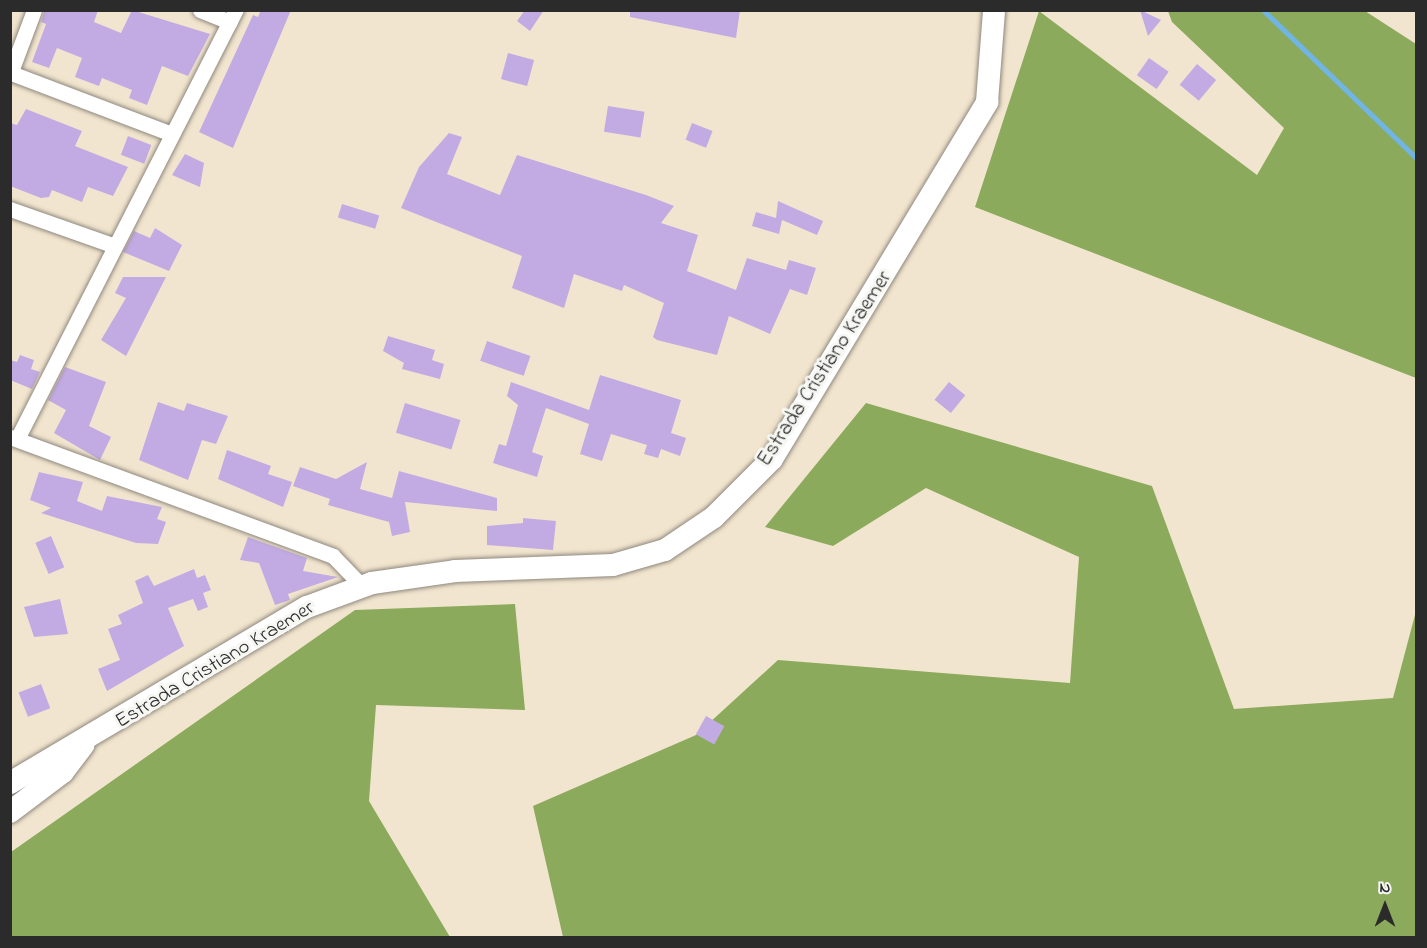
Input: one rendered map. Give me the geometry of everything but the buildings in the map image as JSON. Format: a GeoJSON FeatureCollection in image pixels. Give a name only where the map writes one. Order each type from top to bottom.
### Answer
{"type":"FeatureCollection","features":[{"type":"Feature","properties":{"kind":"main road","name":"Estrada Cristiano Kraemer"},"geometry":{"type":"LineString","coordinates":[[10,783],[84,744],[307,607],[362,586],[455,571],[613,565],[665,550],[714,517],[772,459],[987,102],[995,56],[994,10]]}},
{"type":"Feature","properties":{"kind":"main road","name":"Estrada Cristiano Kraemer"},"geometry":{"type":"LineString","coordinates":[[10,812],[63,772],[84,744]]}},
{"type":"Feature","properties":{"kind":"street"},"geometry":{"type":"LineString","coordinates":[[34,10],[11,74],[172,134]]}},
{"type":"Feature","properties":{"kind":"street"},"geometry":{"type":"LineString","coordinates":[[200,10],[233,16],[14,438],[333,556],[362,586]]}},
{"type":"Feature","properties":{"kind":"street"},"geometry":{"type":"LineString","coordinates":[[10,209],[115,246]]}},
{"type":"Feature","properties":{"kind":"green space"},"geometry":{"type":"Polygon","coordinates":[[[1039,11],[1257,175],[1284,128],[1172,22],[1168,11],[1365,11],[1416,44],[1416,378],[975,207],[1039,11]]]}},
{"type":"Feature","properties":{"kind":"green space"},"geometry":{"type":"Polygon","coordinates":[[[866,403],[1152,486],[1234,709],[1393,698],[1416,611],[1416,937],[563,937],[533,806],[696,735],[778,660],[1070,683],[1079,557],[926,488],[833,546],[765,527],[866,403]]]}},
{"type":"Feature","properties":{"kind":"green space"},"geometry":{"type":"Polygon","coordinates":[[[515,604],[525,710],[376,705],[369,801],[450,937],[11,937],[11,852],[355,610],[515,604]]]}},
{"type":"Feature","properties":{"kind":"waterway"},"geometry":{"type":"LineString","coordinates":[[1263,10],[1416,158]]}}]}
